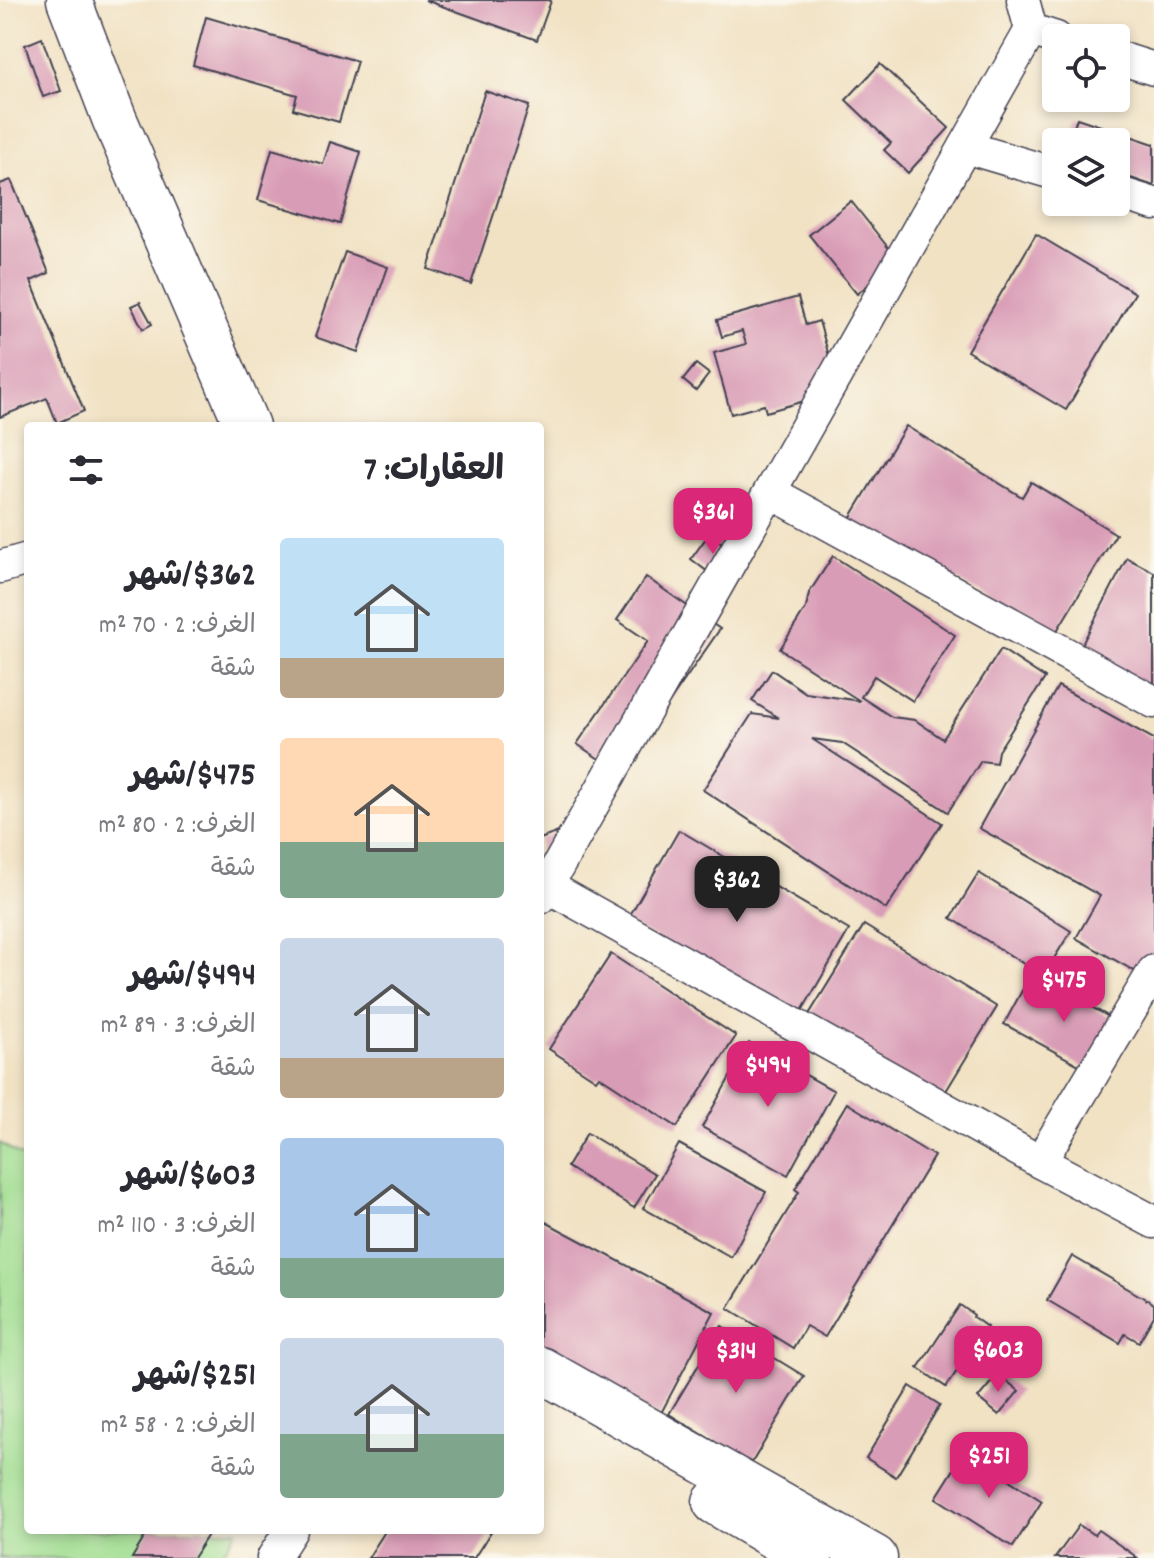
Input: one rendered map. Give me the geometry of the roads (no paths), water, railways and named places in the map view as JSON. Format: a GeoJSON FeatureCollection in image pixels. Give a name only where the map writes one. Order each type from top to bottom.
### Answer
{"type":"FeatureCollection","features":[{"type":"Feature","properties":{"kind":"street"},"geometry":{"type":"LineString","coordinates":[[69,0],[114,118],[245,422]]}},
{"type":"Feature","properties":{"kind":"street"},"geometry":{"type":"LineString","coordinates":[[544,890],[1037,23]]}},
{"type":"Feature","properties":{"kind":"street"},"geometry":{"type":"LineString","coordinates":[[1130,61],[1154,69]]}},
{"type":"Feature","properties":{"kind":"street"},"geometry":{"type":"LineString","coordinates":[[965,147],[1042,170]]}},
{"type":"Feature","properties":{"kind":"street"},"geometry":{"type":"LineString","coordinates":[[1130,196],[1154,204]]}},
{"type":"Feature","properties":{"kind":"street"},"geometry":{"type":"LineString","coordinates":[[770,492],[1154,702]]}},
{"type":"Feature","properties":{"kind":"street"},"geometry":{"type":"LineString","coordinates":[[0,567],[24,560]]}},
{"type":"Feature","properties":{"kind":"street"},"geometry":{"type":"LineString","coordinates":[[544,893],[1154,1222]]}},
{"type":"Feature","properties":{"kind":"street"},"geometry":{"type":"LineString","coordinates":[[1040,1162],[1154,971]]}},
{"type":"Feature","properties":{"kind":"street"},"geometry":{"type":"LineString","coordinates":[[544,1371],[875,1558]]}},
{"type":"Feature","properties":{"kind":"street"},"geometry":{"type":"LineString","coordinates":[[544,1401],[810,1558]]}},
{"type":"Feature","properties":{"kind":"street"},"geometry":{"type":"LineString","coordinates":[[273,1558],[288,1534]]}}]}
